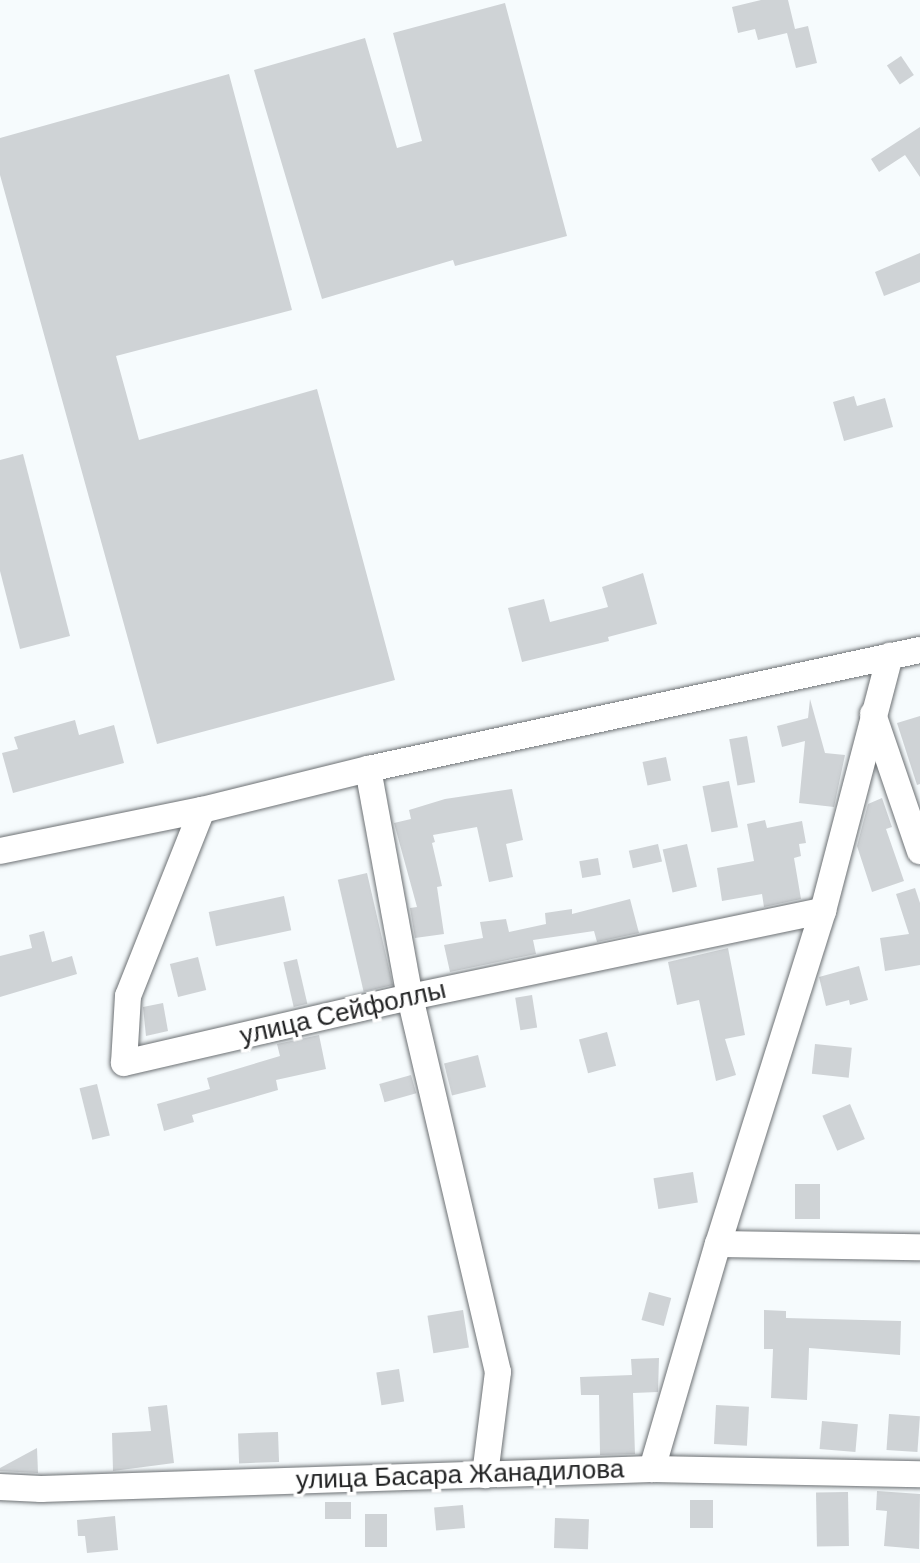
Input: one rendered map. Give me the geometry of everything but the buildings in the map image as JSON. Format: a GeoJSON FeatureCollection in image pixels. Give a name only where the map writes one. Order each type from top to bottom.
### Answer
{"type":"FeatureCollection","features":[{"type":"Feature","properties":{"kind":"street"},"geometry":{"type":"LineString","coordinates":[[0,851],[202,810],[368,769],[920,650]]}},
{"type":"Feature","properties":{"kind":"street"},"geometry":{"type":"LineString","coordinates":[[652,1469],[718,1244],[823,911],[890,656]]}},
{"type":"Feature","properties":{"kind":"street"},"geometry":{"type":"LineString","coordinates":[[873,714],[920,851]]}},
{"type":"Feature","properties":{"kind":"street"},"geometry":{"type":"LineString","coordinates":[[368,769],[410,997],[498,1372],[485,1475]]}},
{"type":"Feature","properties":{"kind":"street","name":"улица Сейфоллы"},"geometry":{"type":"LineString","coordinates":[[202,810],[128,996],[124,1063],[410,997],[823,911]]}},
{"type":"Feature","properties":{"kind":"street"},"geometry":{"type":"LineString","coordinates":[[718,1244],[920,1247]]}},
{"type":"Feature","properties":{"kind":"street","name":"улица Басара Жанадилова"},"geometry":{"type":"LineString","coordinates":[[0,1487],[41,1489],[652,1469],[920,1474]]}}]}
